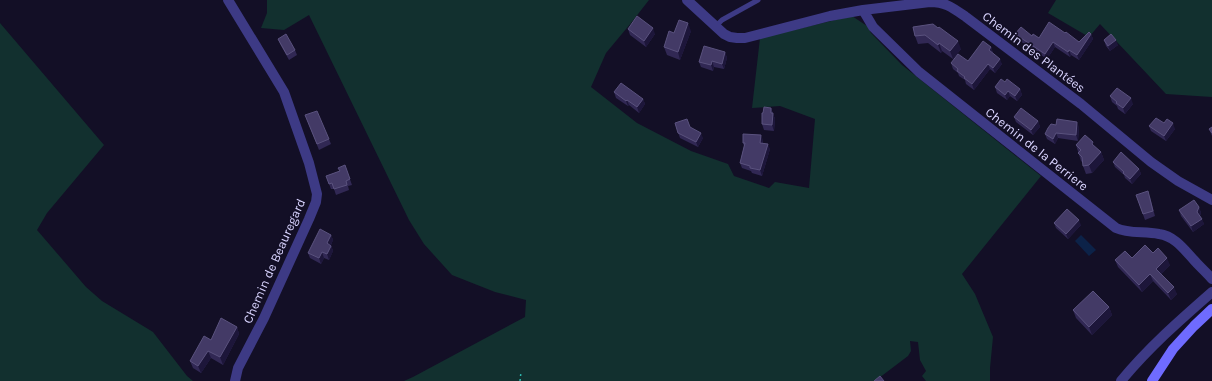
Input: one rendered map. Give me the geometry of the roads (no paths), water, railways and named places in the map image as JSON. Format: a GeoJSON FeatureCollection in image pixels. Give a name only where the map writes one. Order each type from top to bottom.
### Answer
{"type":"FeatureCollection","features":[{"type":"Feature","properties":{"kind":"main road"},"geometry":{"type":"LineString","coordinates":[[1152,381],[1174,349],[1194,326],[1212,309]]}},
{"type":"Feature","properties":{"kind":"street","name":"Chemin de Beauregard"},"geometry":{"type":"LineString","coordinates":[[228,0],[284,92],[309,163],[317,194],[316,202],[309,219],[264,318],[238,368],[235,381]]}},
{"type":"Feature","properties":{"kind":"street","name":"Chemin des Plantées"},"geometry":{"type":"LineString","coordinates":[[687,0],[724,34],[737,38],[745,38],[830,16],[862,10],[930,2],[939,2],[948,5],[1067,93],[1151,162],[1178,181],[1212,200]]}},
{"type":"Feature","properties":{"kind":"street","name":"Chemin de la Perriere"},"geometry":{"type":"LineString","coordinates":[[862,10],[873,27],[919,72],[1116,228],[1131,232],[1156,233],[1169,237],[1182,246],[1212,279]]}},
{"type":"Feature","properties":{"kind":"street"},"geometry":{"type":"LineString","coordinates":[[1120,381],[1165,333],[1212,292]]}},
{"type":"Feature","properties":{"kind":"lane"},"geometry":{"type":"LineString","coordinates":[[716,26],[727,17],[758,0]]}},
{"type":"Feature","properties":{"kind":"water"},"geometry":{"type":"Polygon","coordinates":[[[1081,235],[1096,250],[1089,256],[1075,241],[1081,235]]]}}]}
